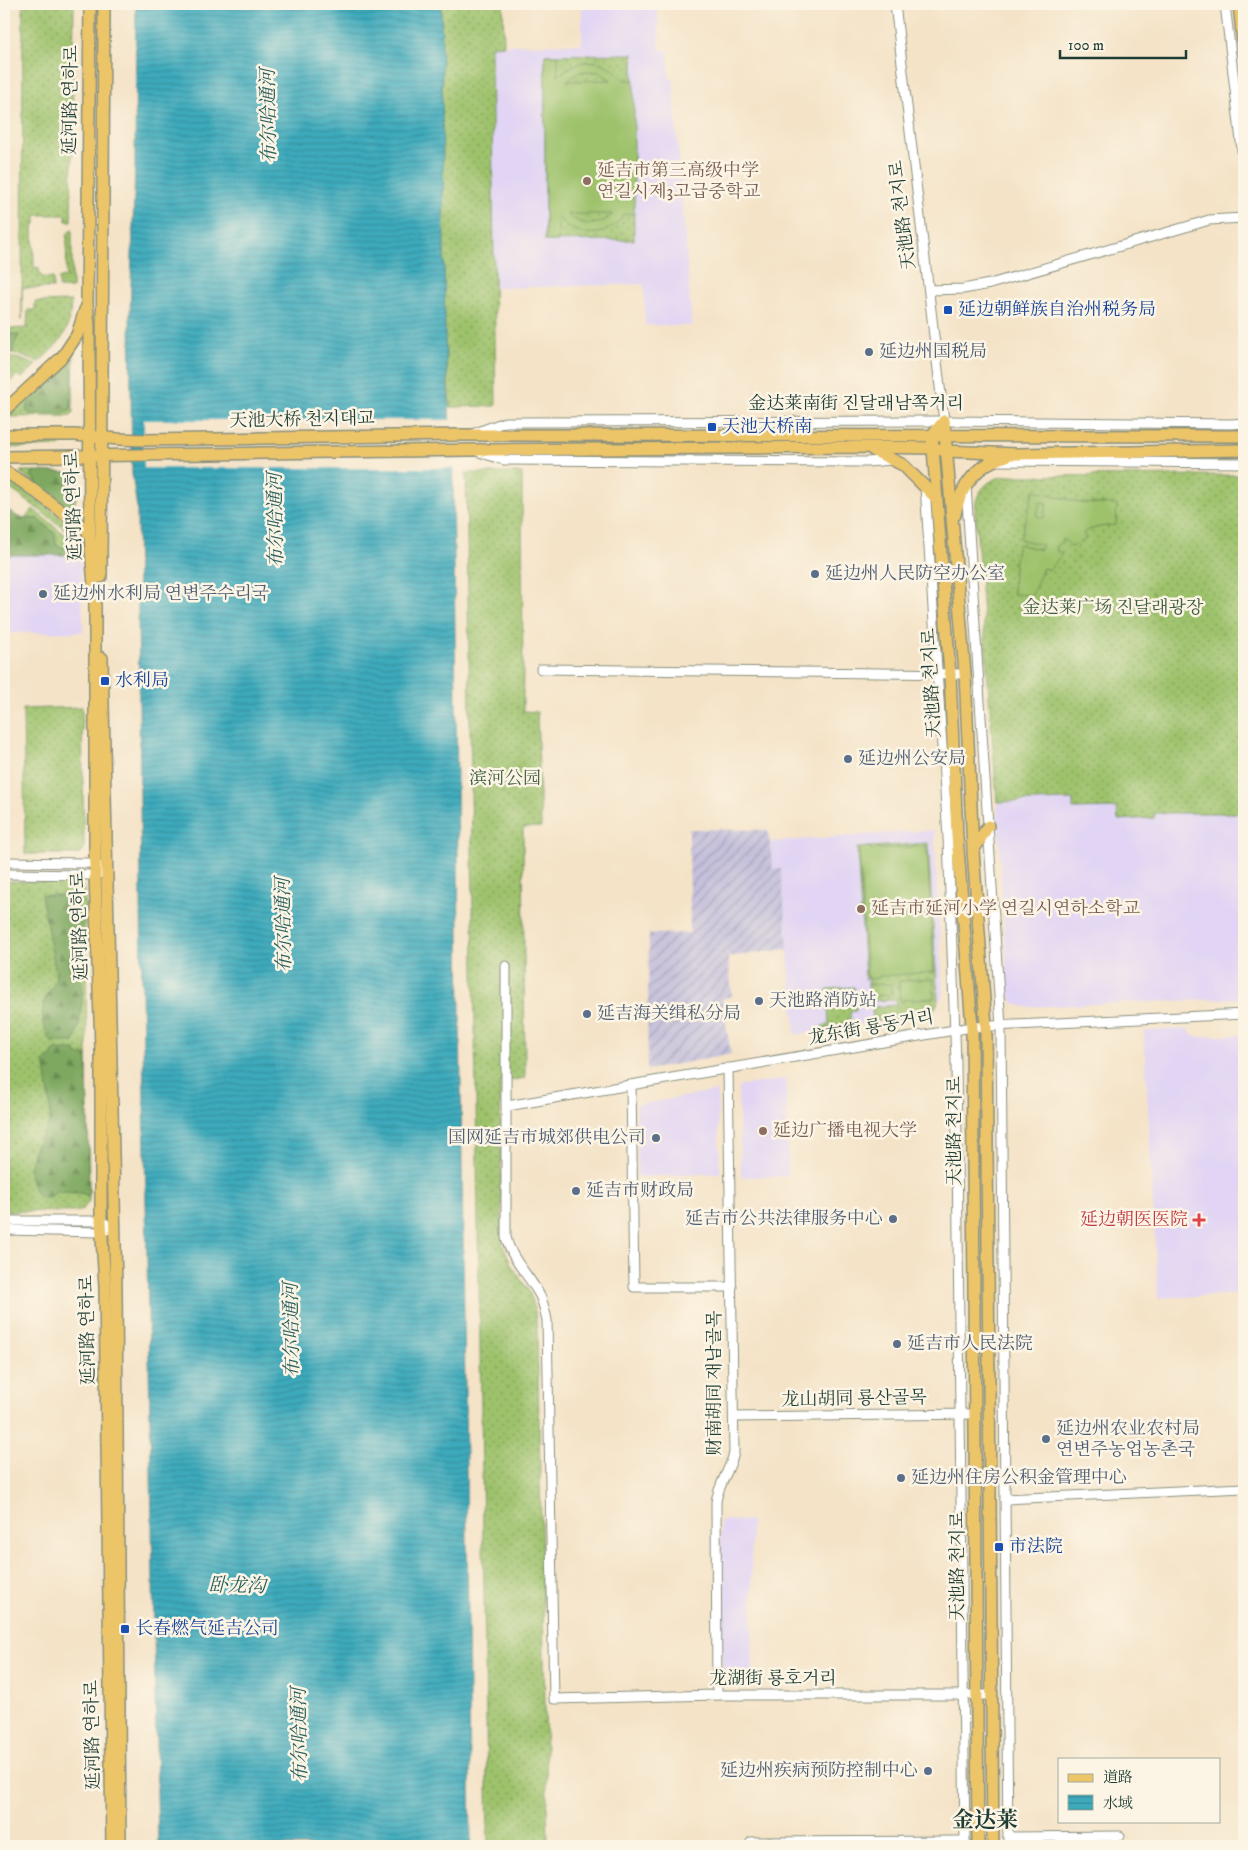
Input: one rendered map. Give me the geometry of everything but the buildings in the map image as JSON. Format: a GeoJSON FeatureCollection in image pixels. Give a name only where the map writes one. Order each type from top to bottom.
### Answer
{"type":"FeatureCollection","features":[{"type":"Feature","properties":{"kind":"main road","name":"延河路 연하로"},"geometry":{"type":"LineString","coordinates":[[90,4],[87,304],[96,437],[102,454],[101,564],[104,756],[115,1226],[120,1846]]}},
{"type":"Feature","properties":{"kind":"main road","name":"延河路 연하로"},"geometry":{"type":"LineString","coordinates":[[104,4],[96,437],[90,455],[90,536],[94,598],[95,870],[102,1048],[101,1227],[105,1286],[112,1846]]}},
{"type":"Feature","properties":{"kind":"main road"},"geometry":{"type":"LineString","coordinates":[[1239,4],[1244,54]]}},
{"type":"Feature","properties":{"kind":"main road"},"geometry":{"type":"LineString","coordinates":[[4,411],[63,356],[71,346],[77,335],[87,304]]}},
{"type":"Feature","properties":{"kind":"main road"},"geometry":{"type":"LineString","coordinates":[[932,435],[944,421]]}},
{"type":"Feature","properties":{"kind":"main road","name":"天池路 천지로"},"geometry":{"type":"LineString","coordinates":[[944,421],[965,674],[973,851],[986,1026],[993,1846]]}},
{"type":"Feature","properties":{"kind":"main road"},"geometry":{"type":"LineString","coordinates":[[1227,437],[1244,427]]}},
{"type":"Feature","properties":{"kind":"main road","name":"天池大桥 천지대교"},"geometry":{"type":"LineString","coordinates":[[4,435],[75,435],[144,440],[465,435]]}},
{"type":"Feature","properties":{"kind":"main road","name":"金达莱南街 진달래남쪽거리"},"geometry":{"type":"LineString","coordinates":[[465,435],[1244,436]]}},
{"type":"Feature","properties":{"kind":"main road","name":"天池路 천지로"},"geometry":{"type":"LineString","coordinates":[[932,435],[950,674],[957,836],[972,1027],[978,1846]]}},
{"type":"Feature","properties":{"kind":"main road"},"geometry":{"type":"LineString","coordinates":[[866,447],[903,465],[936,498]]}},
{"type":"Feature","properties":{"kind":"main road"},"geometry":{"type":"LineString","coordinates":[[472,450],[866,447],[934,448],[946,451],[1016,454],[1244,450]]}},
{"type":"Feature","properties":{"kind":"main road","name":"天池大桥 천지대교"},"geometry":{"type":"LineString","coordinates":[[4,457],[102,454],[472,450]]}},
{"type":"Feature","properties":{"kind":"main road"},"geometry":{"type":"LineString","coordinates":[[1228,450],[1244,456]]}},
{"type":"Feature","properties":{"kind":"main road"},"geometry":{"type":"LineString","coordinates":[[952,528],[956,506],[966,484],[972,476],[992,461],[1016,454]]}},
{"type":"Feature","properties":{"kind":"main road"},"geometry":{"type":"LineString","coordinates":[[4,471],[24,483],[83,527],[90,536]]}},
{"type":"Feature","properties":{"kind":"main road"},"geometry":{"type":"LineString","coordinates":[[973,851],[988,826]]}},
{"type":"Feature","properties":{"kind":"street","name":"天池路 천지로"},"geometry":{"type":"LineString","coordinates":[[896,4],[944,421]]}},
{"type":"Feature","properties":{"kind":"street"},"geometry":{"type":"LineString","coordinates":[[1225,4],[1244,167]]}},
{"type":"Feature","properties":{"kind":"street"},"geometry":{"type":"LineString","coordinates":[[929,290],[990,284],[1208,220],[1244,218]]}},
{"type":"Feature","properties":{"kind":"street","name":"金达莱南街 진달래남쪽거리"},"geometry":{"type":"LineString","coordinates":[[465,435],[505,422],[944,421],[1231,424],[1244,422]]}},
{"type":"Feature","properties":{"kind":"street"},"geometry":{"type":"LineString","coordinates":[[472,450],[504,460],[867,462],[894,460]]}},
{"type":"Feature","properties":{"kind":"street"},"geometry":{"type":"LineString","coordinates":[[992,461],[1244,463]]}},
{"type":"Feature","properties":{"kind":"street"},"geometry":{"type":"LineString","coordinates":[[966,484],[1001,1026],[1008,1842],[1120,1836]]}},
{"type":"Feature","properties":{"kind":"street","name":"天池路 천지로"},"geometry":{"type":"LineString","coordinates":[[925,486],[948,837],[956,1064],[965,1844]]}},
{"type":"Feature","properties":{"kind":"street"},"geometry":{"type":"LineString","coordinates":[[541,669],[965,674]]}},
{"type":"Feature","properties":{"kind":"street"},"geometry":{"type":"LineString","coordinates":[[4,862],[88,863],[95,870]]}},
{"type":"Feature","properties":{"kind":"street"},"geometry":{"type":"LineString","coordinates":[[4,874],[108,870]]}},
{"type":"Feature","properties":{"kind":"street"},"geometry":{"type":"LineString","coordinates":[[506,966],[507,1106]]}},
{"type":"Feature","properties":{"kind":"street","name":"龙东街 룡동거리"},"geometry":{"type":"LineString","coordinates":[[507,1106],[972,1027],[1244,1014]]}},
{"type":"Feature","properties":{"kind":"street","name":"财南胡同 재남골목"},"geometry":{"type":"LineString","coordinates":[[717,1695],[716,1502],[719,1489],[732,1462],[734,1453],[728,1068]]}},
{"type":"Feature","properties":{"kind":"street"},"geometry":{"type":"LineString","coordinates":[[631,1085],[634,1287],[732,1287]]}},
{"type":"Feature","properties":{"kind":"street","name":"龙湖街 룡호거리"},"geometry":{"type":"LineString","coordinates":[[507,1106],[506,1237],[508,1246],[541,1297],[546,1320],[554,1699],[717,1695],[992,1695]]}},
{"type":"Feature","properties":{"kind":"street"},"geometry":{"type":"LineString","coordinates":[[4,1221],[101,1227]]}},
{"type":"Feature","properties":{"kind":"street"},"geometry":{"type":"LineString","coordinates":[[4,1230],[115,1226]]}},
{"type":"Feature","properties":{"kind":"street","name":"龙山胡同 룡산골목"},"geometry":{"type":"LineString","coordinates":[[734,1416],[975,1414]]}},
{"type":"Feature","properties":{"kind":"street"},"geometry":{"type":"LineString","coordinates":[[1005,1499],[1244,1488]]}},
{"type":"Feature","properties":{"kind":"street"},"geometry":{"type":"LineString","coordinates":[[751,1842],[965,1844]]}},
{"type":"Feature","properties":{"kind":"shaded area","name":"延吉市第三高级中学 연길시제3고급중학교"},"geometry":{"type":"Polygon","coordinates":[[[582,4],[657,4],[660,50],[668,50],[669,78],[673,78],[692,326],[645,325],[644,284],[495,288],[491,45],[582,44],[582,4]]]}},
{"type":"Feature","properties":{"kind":"shaded area","name":"延边州水利局 연변주수리국"},"geometry":{"type":"Polygon","coordinates":[[[4,555],[81,555],[83,632],[4,633],[4,555]]]}},
{"type":"Feature","properties":{"kind":"shaded area"},"geometry":{"type":"Polygon","coordinates":[[[1073,800],[1074,809],[1117,808],[1118,820],[1154,818],[1154,813],[1244,813],[1244,998],[1025,1007],[1014,1003],[1008,992],[997,802],[1073,800]]]}},
{"type":"Feature","properties":{"kind":"shaded area"},"geometry":{"type":"Polygon","coordinates":[[[689,829],[768,830],[773,869],[781,869],[788,949],[728,957],[732,996],[722,999],[731,1054],[647,1070],[649,934],[690,933],[689,829]]]}},
{"type":"Feature","properties":{"kind":"shaded area","name":"延吉市延河小学 연길시연하소학교"},"geometry":{"type":"Polygon","coordinates":[[[934,830],[943,995],[933,1012],[795,1035],[781,869],[773,870],[770,842],[934,830]]]}},
{"type":"Feature","properties":{"kind":"shaded area","name":"延边朝医医院"},"geometry":{"type":"Polygon","coordinates":[[[1187,1029],[1194,1036],[1198,1037],[1244,1035],[1244,1294],[1158,1298],[1144,1031],[1187,1029]]]}},
{"type":"Feature","properties":{"kind":"shaded area","name":"延边广播电视大学"},"geometry":{"type":"Polygon","coordinates":[[[786,1079],[788,1176],[741,1177],[738,1086],[786,1079]]]}},
{"type":"Feature","properties":{"kind":"shaded area"},"geometry":{"type":"Polygon","coordinates":[[[717,1091],[720,1173],[637,1177],[636,1105],[717,1091]]]}},
{"type":"Feature","properties":{"kind":"shaded area"},"geometry":{"type":"Polygon","coordinates":[[[720,1520],[751,1521],[753,1681],[722,1681],[720,1520]]]}},
{"type":"Feature","properties":{"kind":"green space"},"geometry":{"type":"Polygon","coordinates":[[[23,4],[74,4],[71,221],[66,221],[66,215],[36,215],[36,224],[33,225],[34,267],[39,268],[39,273],[42,277],[53,278],[53,288],[22,288],[23,4]]]}},
{"type":"Feature","properties":{"kind":"green space"},"geometry":{"type":"Polygon","coordinates":[[[441,4],[503,4],[504,45],[491,46],[496,406],[450,407],[445,340],[441,4]]]}},
{"type":"Feature","properties":{"kind":"green space"},"geometry":{"type":"Polygon","coordinates":[[[633,54],[634,240],[545,241],[545,55],[633,54]]]}},
{"type":"Feature","properties":{"kind":"green space"},"geometry":{"type":"Polygon","coordinates":[[[545,55],[558,55],[558,76],[575,65],[592,61],[608,66],[624,80],[634,80],[634,214],[624,214],[609,229],[592,233],[583,233],[574,229],[558,217],[558,241],[545,241],[545,55]],[[579,72],[567,81],[611,80],[599,72],[579,72]],[[567,214],[578,221],[590,224],[601,222],[612,215],[612,214],[567,214]]]}},
{"type":"Feature","properties":{"kind":"green space"},"geometry":{"type":"Polygon","coordinates":[[[72,229],[72,288],[59,288],[59,278],[66,277],[67,234],[72,229]]]}},
{"type":"Feature","properties":{"kind":"green space"},"geometry":{"type":"Polygon","coordinates":[[[71,301],[69,321],[63,336],[54,348],[39,362],[13,353],[14,345],[10,334],[4,335],[4,329],[27,328],[28,310],[35,310],[35,302],[71,301]]]}},
{"type":"Feature","properties":{"kind":"green space"},"geometry":{"type":"Polygon","coordinates":[[[4,335],[19,335],[14,345],[13,353],[4,353],[4,335]]]}},
{"type":"Feature","properties":{"kind":"green space"},"geometry":{"type":"Polygon","coordinates":[[[72,349],[74,351],[73,413],[69,416],[6,417],[58,367],[72,349]],[[70,365],[65,366],[40,391],[69,411],[71,408],[72,368],[70,365]]]}},
{"type":"Feature","properties":{"kind":"green space"},"geometry":{"type":"Polygon","coordinates":[[[8,357],[36,365],[22,378],[17,375],[4,388],[4,371],[9,361],[8,357]]]}},
{"type":"Feature","properties":{"kind":"green space"},"geometry":{"type":"Polygon","coordinates":[[[65,365],[70,365],[72,368],[71,408],[65,413],[30,414],[26,411],[29,401],[48,385],[65,365]]]}},
{"type":"Feature","properties":{"kind":"green space"},"geometry":{"type":"Polygon","coordinates":[[[59,441],[61,444],[59,446],[4,448],[4,442],[59,441]]]}},
{"type":"Feature","properties":{"kind":"green space"},"geometry":{"type":"Polygon","coordinates":[[[36,471],[31,475],[40,487],[20,472],[36,471]]]}},
{"type":"Feature","properties":{"kind":"green space"},"geometry":{"type":"Polygon","coordinates":[[[36,471],[74,473],[76,476],[77,494],[75,503],[69,509],[40,487],[31,475],[36,471]]]}},
{"type":"Feature","properties":{"kind":"green space","name":"滨河公园"},"geometry":{"type":"Polygon","coordinates":[[[466,473],[522,473],[523,711],[537,712],[541,827],[523,828],[525,1078],[500,1082],[502,1243],[512,1266],[530,1293],[537,1329],[548,1846],[488,1846],[466,473]]]}},
{"type":"Feature","properties":{"kind":"green space","name":"金达莱广场 진달래광장"},"geometry":{"type":"Polygon","coordinates":[[[1007,476],[1244,476],[1244,813],[1155,813],[1154,818],[1118,820],[1117,808],[1073,809],[1073,800],[997,802],[975,509],[981,491],[994,479],[1007,476]]]}},
{"type":"Feature","properties":{"kind":"green space"},"geometry":{"type":"Polygon","coordinates":[[[4,477],[72,526],[68,531],[4,484],[4,477]]]}},
{"type":"Feature","properties":{"kind":"green space"},"geometry":{"type":"Polygon","coordinates":[[[1034,490],[1080,503],[1117,505],[1116,525],[1087,531],[1083,533],[1086,539],[1071,547],[1064,539],[1055,547],[1057,552],[1059,551],[1062,554],[1049,570],[1043,568],[1032,595],[1013,594],[1014,564],[1018,544],[1040,550],[1042,545],[1020,539],[1034,490]],[[1040,502],[1037,516],[1044,518],[1047,503],[1040,502]]]}},
{"type":"Feature","properties":{"kind":"green space"},"geometry":{"type":"Polygon","coordinates":[[[4,507],[18,517],[37,519],[55,533],[56,545],[74,551],[74,555],[4,555],[4,507]]]}},
{"type":"Feature","properties":{"kind":"green space"},"geometry":{"type":"Polygon","coordinates":[[[33,509],[70,539],[74,545],[74,551],[56,545],[55,533],[37,519],[25,518],[33,509]]]}},
{"type":"Feature","properties":{"kind":"green space"},"geometry":{"type":"Polygon","coordinates":[[[82,707],[84,850],[78,854],[25,854],[23,709],[82,707]]]}},
{"type":"Feature","properties":{"kind":"green space"},"geometry":{"type":"Polygon","coordinates":[[[928,843],[938,1002],[933,1012],[873,1022],[872,1007],[896,1005],[896,1000],[869,1001],[868,979],[865,979],[857,848],[928,843]]]}},
{"type":"Feature","properties":{"kind":"green space"},"geometry":{"type":"Polygon","coordinates":[[[927,846],[934,972],[879,976],[879,978],[869,979],[867,977],[859,851],[861,848],[870,847],[871,850],[927,846]]]}},
{"type":"Feature","properties":{"kind":"green space"},"geometry":{"type":"Polygon","coordinates":[[[4,881],[70,882],[80,884],[85,889],[89,1201],[84,1208],[77,1212],[4,1211],[4,881]]]}},
{"type":"Feature","properties":{"kind":"green space"},"geometry":{"type":"Polygon","coordinates":[[[41,895],[69,896],[76,902],[81,915],[82,941],[78,953],[69,959],[70,974],[81,979],[82,994],[79,1023],[74,1042],[52,1042],[46,1032],[43,1020],[44,1003],[54,984],[56,973],[41,895]]]}},
{"type":"Feature","properties":{"kind":"green space"},"geometry":{"type":"Polygon","coordinates":[[[933,979],[934,998],[900,1000],[899,981],[933,979]]]}},
{"type":"Feature","properties":{"kind":"green space"},"geometry":{"type":"Polygon","coordinates":[[[891,984],[891,995],[869,996],[868,985],[891,984]]]}},
{"type":"Feature","properties":{"kind":"green space"},"geometry":{"type":"Polygon","coordinates":[[[854,987],[856,1011],[850,1012],[851,1025],[822,1030],[822,1026],[829,1025],[827,989],[854,987]]]}},
{"type":"Feature","properties":{"kind":"green space"},"geometry":{"type":"Polygon","coordinates":[[[55,1050],[76,1050],[76,1055],[87,1055],[89,1196],[81,1193],[55,1192],[50,1198],[41,1198],[35,1191],[30,1177],[30,1163],[39,1140],[50,1120],[50,1100],[44,1061],[55,1050]]]}},
{"type":"Feature","properties":{"kind":"water"},"geometry":{"type":"Polygon","coordinates":[[[136,4],[441,4],[445,340],[453,477],[471,1846],[158,1846],[142,990],[137,508],[132,474],[130,314],[135,167],[136,4]]]}},
{"type":"Feature","properties":{"kind":"pier"},"geometry":{"type":"Polygon","coordinates":[[[144,420],[453,420],[455,468],[144,468],[144,420]]]}},
{"type":"Feature","properties":{"kind":"place","name":"延吉市第三高级中学 연길시제3고급중학교"},"geometry":{"type":"Point","coordinates":[587,181]}},
{"type":"Feature","properties":{"kind":"place","name":"延边朝鲜族自治州税务局"},"geometry":{"type":"Point","coordinates":[948,310]}},
{"type":"Feature","properties":{"kind":"place","name":"延边州国税局"},"geometry":{"type":"Point","coordinates":[869,352]}},
{"type":"Feature","properties":{"kind":"place","name":"天池大桥南"},"geometry":{"type":"Point","coordinates":[712,427]}},
{"type":"Feature","properties":{"kind":"place","name":"延边州人民防空办公室"},"geometry":{"type":"Point","coordinates":[815,574]}},
{"type":"Feature","properties":{"kind":"place","name":"延边州水利局 연변주수리국"},"geometry":{"type":"Point","coordinates":[43,594]}},
{"type":"Feature","properties":{"kind":"place","name":"水利局"},"geometry":{"type":"Point","coordinates":[105,681]}},
{"type":"Feature","properties":{"kind":"place","name":"延边州公安局"},"geometry":{"type":"Point","coordinates":[848,759]}},
{"type":"Feature","properties":{"kind":"place","name":"延吉市延河小学 연길시연하소학교"},"geometry":{"type":"Point","coordinates":[861,909]}},
{"type":"Feature","properties":{"kind":"place","name":"天池路消防站"},"geometry":{"type":"Point","coordinates":[759,1001]}},
{"type":"Feature","properties":{"kind":"place","name":"延吉海关缉私分局"},"geometry":{"type":"Point","coordinates":[587,1014]}},
{"type":"Feature","properties":{"kind":"place","name":"延边广播电视大学"},"geometry":{"type":"Point","coordinates":[763,1131]}},
{"type":"Feature","properties":{"kind":"place","name":"国网延吉市城郊供电公司"},"geometry":{"type":"Point","coordinates":[656,1138]}},
{"type":"Feature","properties":{"kind":"place","name":"延吉市财政局"},"geometry":{"type":"Point","coordinates":[576,1191]}},
{"type":"Feature","properties":{"kind":"place","name":"延吉市公共法律服务中心"},"geometry":{"type":"Point","coordinates":[893,1219]}},
{"type":"Feature","properties":{"kind":"place","name":"延边朝医医院"},"geometry":{"type":"Point","coordinates":[1199,1220]}},
{"type":"Feature","properties":{"kind":"place","name":"延吉市人民法院"},"geometry":{"type":"Point","coordinates":[897,1344]}},
{"type":"Feature","properties":{"kind":"place","name":"延边州农业农村局 연변주농업농촌국"},"geometry":{"type":"Point","coordinates":[1046,1439]}},
{"type":"Feature","properties":{"kind":"place","name":"延边州住房公积金管理中心"},"geometry":{"type":"Point","coordinates":[901,1478]}},
{"type":"Feature","properties":{"kind":"place","name":"市法院"},"geometry":{"type":"Point","coordinates":[999,1547]}},
{"type":"Feature","properties":{"kind":"place","name":"长春燃气延吉公司"},"geometry":{"type":"Point","coordinates":[125,1629]}},
{"type":"Feature","properties":{"kind":"place","name":"延边州疾病预防控制中心"},"geometry":{"type":"Point","coordinates":[928,1771]}},
{"type":"Feature","properties":{"kind":"district","name":"金达莱"},"geometry":{"type":"Point","coordinates":[985,1820]}},
{"type":"Feature","properties":{"kind":"water label","name":"布尔哈通河"},"geometry":{"type":"Point","coordinates":[269,116]}},
{"type":"Feature","properties":{"kind":"water label","name":"布尔哈通河"},"geometry":{"type":"Point","coordinates":[276,520]}},
{"type":"Feature","properties":{"kind":"water label","name":"布尔哈通河"},"geometry":{"type":"Point","coordinates":[284,925]}},
{"type":"Feature","properties":{"kind":"water label","name":"布尔哈通河"},"geometry":{"type":"Point","coordinates":[292,1330]}},
{"type":"Feature","properties":{"kind":"water label","name":"卧龙沟"},"geometry":{"type":"Point","coordinates":[237,1586]}},
{"type":"Feature","properties":{"kind":"water label","name":"布尔哈通河"},"geometry":{"type":"Point","coordinates":[300,1735]}}]}
